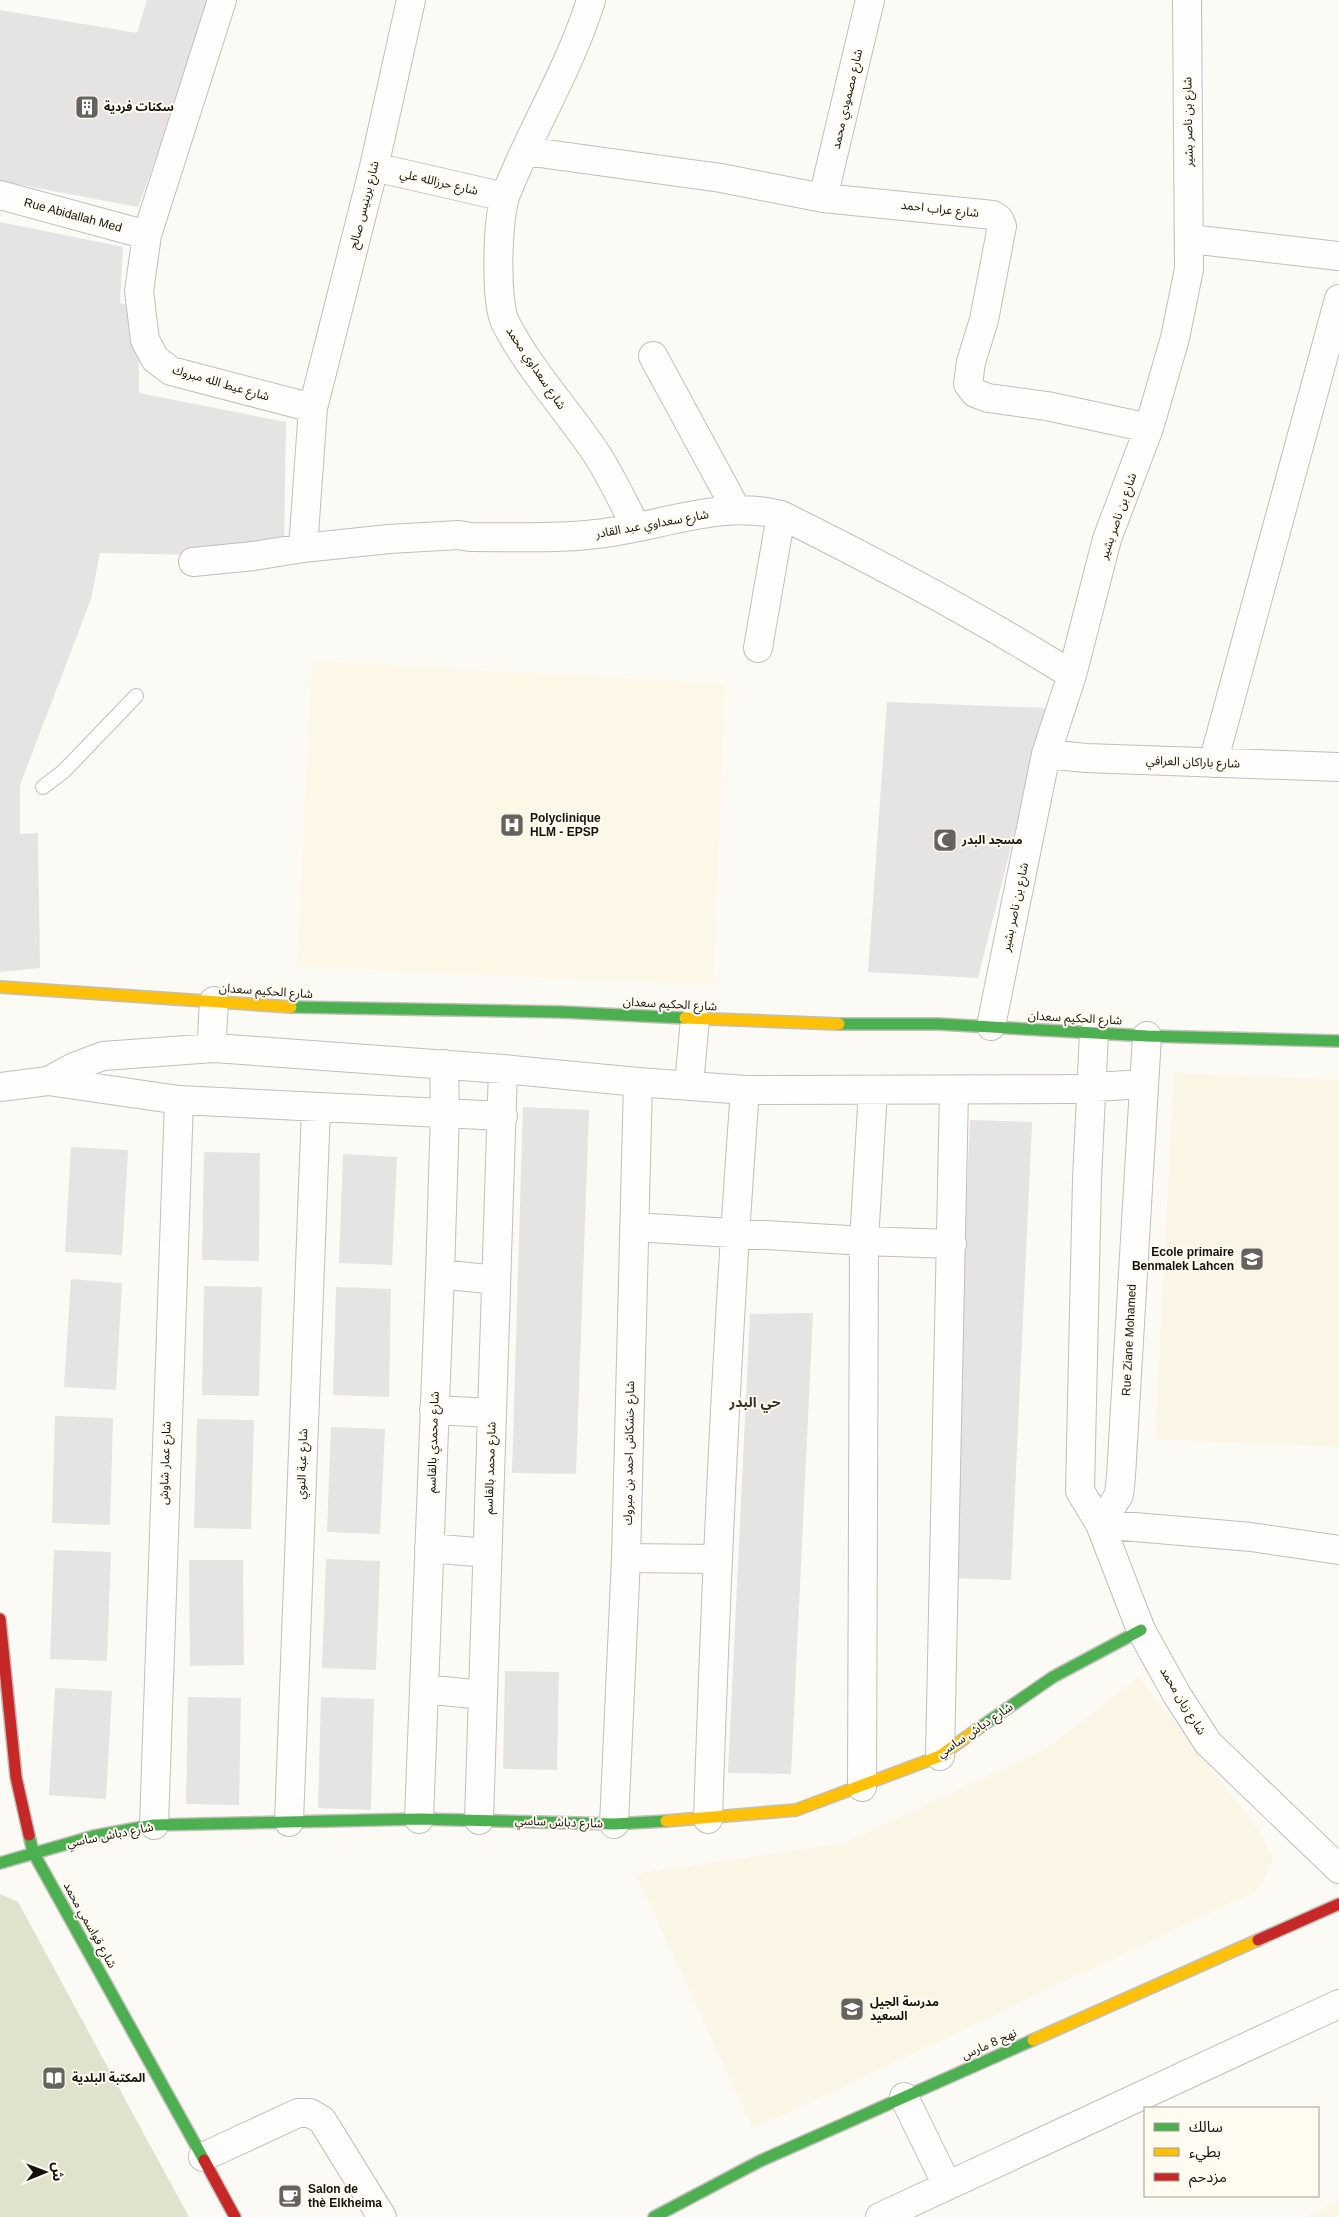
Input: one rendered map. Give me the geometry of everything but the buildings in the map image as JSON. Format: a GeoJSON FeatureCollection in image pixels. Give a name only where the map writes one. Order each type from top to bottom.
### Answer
{"type":"FeatureCollection","features":[{"type":"Feature","properties":{"kind":"street","name":"شارع عيط الله مبروك"},"geometry":{"type":"LineString","coordinates":[[222,0],[147,235],[139,291],[145,340],[154,359],[170,371],[313,408]]}},
{"type":"Feature","properties":{"kind":"street","name":"شارع برينيس صالح"},"geometry":{"type":"LineString","coordinates":[[313,408],[374,167],[410,0]]}},
{"type":"Feature","properties":{"kind":"street","name":"شارع سعداوي محمد"},"geometry":{"type":"LineString","coordinates":[[592,0],[580,37],[505,197],[499,246],[498,288],[505,321],[542,379],[597,454],[636,527]]}},
{"type":"Feature","properties":{"kind":"street","name":"شارع مصمودي محمد"},"geometry":{"type":"LineString","coordinates":[[824,198],[870,0]]}},
{"type":"Feature","properties":{"kind":"street","name":"شارع بن ناصر بشير"},"geometry":{"type":"LineString","coordinates":[[991,1026],[1046,754],[1072,675],[1108,539],[1149,428],[1175,338],[1189,269],[1190,239],[1182,156],[1187,0]]}},
{"type":"Feature","properties":{"kind":"street","name":"شارع عراب احمد"},"geometry":{"type":"LineString","coordinates":[[525,151],[721,178],[824,198],[993,215],[999,219],[1002,226],[984,320],[971,362],[968,384],[975,393],[988,398],[1047,406],[1149,428]]}},
{"type":"Feature","properties":{"kind":"street","name":"شارع حرزالله علي"},"geometry":{"type":"LineString","coordinates":[[374,167],[505,197]]}},
{"type":"Feature","properties":{"kind":"street","name":"Rue Abidallah Med"},"geometry":{"type":"LineString","coordinates":[[0,195],[147,235]]}},
{"type":"Feature","properties":{"kind":"street"},"geometry":{"type":"LineString","coordinates":[[1190,239],[1339,256]]}},
{"type":"Feature","properties":{"kind":"street"},"geometry":{"type":"LineString","coordinates":[[1213,763],[1339,299]]}},
{"type":"Feature","properties":{"kind":"street"},"geometry":{"type":"LineString","coordinates":[[653,356],[736,509]]}},
{"type":"Feature","properties":{"kind":"street"},"geometry":{"type":"LineString","coordinates":[[303,548],[313,408]]}},
{"type":"Feature","properties":{"kind":"street","name":"شارع سعداوي عبد القادر"},"geometry":{"type":"LineString","coordinates":[[193,562],[389,539],[459,535],[470,537],[597,534],[736,509],[766,511],[781,515],[878,563],[1022,643],[1072,675]]}},
{"type":"Feature","properties":{"kind":"street"},"geometry":{"type":"LineString","coordinates":[[758,648],[781,515]]}},
{"type":"Feature","properties":{"kind":"street","name":"شارع باراكان العرافي"},"geometry":{"type":"LineString","coordinates":[[1046,754],[1213,763],[1339,767]]}},
{"type":"Feature","properties":{"kind":"street","name":"شارع الحكيم سعدان"},"geometry":{"type":"LineString","coordinates":[[0,987],[214,1002],[268,1008],[562,1012],[695,1019],[878,1025],[938,1024],[991,1026],[1147,1036],[1339,1041]]}},
{"type":"Feature","properties":{"kind":"street"},"geometry":{"type":"LineString","coordinates":[[214,1002],[212,1036],[214,1048]]}},
{"type":"Feature","properties":{"kind":"street"},"geometry":{"type":"LineString","coordinates":[[689,1085],[695,1019]]}},
{"type":"Feature","properties":{"kind":"street","name":"شارع زيان محمد"},"geometry":{"type":"LineString","coordinates":[[1094,1032],[1090,1088],[1080,1491],[1100,1524],[1141,1630],[1177,1695],[1208,1743],[1339,1869]]}},
{"type":"Feature","properties":{"kind":"street","name":"Rue Ziane Mohamed"},"geometry":{"type":"LineString","coordinates":[[1100,1524],[1119,1496],[1147,1036]]}},
{"type":"Feature","properties":{"kind":"street"},"geometry":{"type":"LineString","coordinates":[[48,1081],[74,1067],[103,1056],[214,1048],[444,1064],[744,1090],[954,1091],[1090,1088],[1143,1084]]}},
{"type":"Feature","properties":{"kind":"street","name":"شارع محمدي بالقاسم"},"geometry":{"type":"LineString","coordinates":[[419,1819],[440,1274],[444,1064]]}},
{"type":"Feature","properties":{"kind":"street","name":"شارع محمد بالقاسم"},"geometry":{"type":"LineString","coordinates":[[479,1820],[503,1116],[503,1069]]}},
{"type":"Feature","properties":{"kind":"street"},"geometry":{"type":"LineString","coordinates":[[0,1087],[48,1081],[179,1100],[503,1116]]}},
{"type":"Feature","properties":{"kind":"street","name":"شارع خشكاش احمد بن مبروك"},"geometry":{"type":"LineString","coordinates":[[614,1824],[626,1558],[638,1082]]}},
{"type":"Feature","properties":{"kind":"street"},"geometry":{"type":"LineString","coordinates":[[708,1819],[717,1559],[734,1234],[744,1090]]}},
{"type":"Feature","properties":{"kind":"street"},"geometry":{"type":"LineString","coordinates":[[862,1787],[864,1241],[873,1090]]}},
{"type":"Feature","properties":{"kind":"street"},"geometry":{"type":"LineString","coordinates":[[940,1756],[954,1091]]}},
{"type":"Feature","properties":{"kind":"street","name":"شارع عمار شاوش"},"geometry":{"type":"LineString","coordinates":[[154,1825],[179,1100]]}},
{"type":"Feature","properties":{"kind":"street","name":"شارع عبة النوي"},"geometry":{"type":"LineString","coordinates":[[288,1822],[316,1107]]}},
{"type":"Feature","properties":{"kind":"street"},"geometry":{"type":"LineString","coordinates":[[634,1227],[864,1241],[952,1244]]}},
{"type":"Feature","properties":{"kind":"street"},"geometry":{"type":"LineString","coordinates":[[440,1274],[496,1280]]}},
{"type":"Feature","properties":{"kind":"street"},"geometry":{"type":"LineString","coordinates":[[434,1410],[492,1413]]}},
{"type":"Feature","properties":{"kind":"street"},"geometry":{"type":"LineString","coordinates":[[1100,1524],[1252,1537],[1339,1550]]}},
{"type":"Feature","properties":{"kind":"street"},"geometry":{"type":"LineString","coordinates":[[429,1548],[487,1554]]}},
{"type":"Feature","properties":{"kind":"street"},"geometry":{"type":"LineString","coordinates":[[626,1558],[717,1559]]}},
{"type":"Feature","properties":{"kind":"street","name":"شارع قواسمي محمد"},"geometry":{"type":"LineString","coordinates":[[0,1619],[16,1777],[33,1852],[235,2217]]}},
{"type":"Feature","properties":{"kind":"street","name":"شارع دباش ساسي"},"geometry":{"type":"LineString","coordinates":[[0,1862],[94,1836],[154,1825],[419,1819],[614,1824],[708,1819],[796,1810],[862,1787],[940,1756],[1053,1677],[1141,1630]]}},
{"type":"Feature","properties":{"kind":"street"},"geometry":{"type":"LineString","coordinates":[[424,1689],[482,1695]]}},
{"type":"Feature","properties":{"kind":"street","name":"نهج 8 مارس"},"geometry":{"type":"LineString","coordinates":[[654,2217],[760,2161],[1339,1904]]}},
{"type":"Feature","properties":{"kind":"street"},"geometry":{"type":"LineString","coordinates":[[880,2217],[1339,2004]]}},
{"type":"Feature","properties":{"kind":"street"},"geometry":{"type":"LineString","coordinates":[[904,2097],[947,2185]]}},
{"type":"Feature","properties":{"kind":"street"},"geometry":{"type":"LineString","coordinates":[[203,2157],[298,2112],[310,2113],[322,2120],[382,2217]]}},
{"type":"Feature","properties":{"kind":"lane"},"geometry":{"type":"LineString","coordinates":[[43,787],[64,771],[136,696]]}},
{"type":"Feature","properties":{"kind":"shaded area","name":"Polyclinique HLM - EPSP"},"geometry":{"type":"Polygon","coordinates":[[[312,661],[725,684],[713,985],[297,966],[312,661]]]}},
{"type":"Feature","properties":{"kind":"shaded area","name":"Ecole primaire Benmalek Lahcen"},"geometry":{"type":"Polygon","coordinates":[[[1174,1073],[1339,1080],[1339,1447],[1155,1439],[1174,1073]]]}},
{"type":"Feature","properties":{"kind":"shaded area","name":"مدرسة الجيل السعيد"},"geometry":{"type":"Polygon","coordinates":[[[1139,1677],[1257,1828],[1273,1860],[1258,1890],[753,2129],[636,1874],[844,1843],[1047,1748],[1139,1677]]]}},
{"type":"Feature","properties":{"kind":"shaded area"},"geometry":{"type":"Polygon","coordinates":[[[1339,2201],[1339,2217],[1307,2217],[1339,2201]]]}},
{"type":"Feature","properties":{"kind":"green space"},"geometry":{"type":"Polygon","coordinates":[[[0,1894],[18,1902],[189,2217],[0,2217],[0,1894]]]}},
{"type":"Feature","properties":{"kind":"traffic: fast"},"geometry":{"type":"LineString","coordinates":[[291,1007],[561,1012],[685,1018]]}},
{"type":"Feature","properties":{"kind":"traffic: fast"},"geometry":{"type":"LineString","coordinates":[[839,1024],[938,1024],[1147,1036],[1339,1041]]}},
{"type":"Feature","properties":{"kind":"traffic: fast"},"geometry":{"type":"LineString","coordinates":[[979,1728],[1053,1677],[1141,1630]]}},
{"type":"Feature","properties":{"kind":"traffic: fast"},"geometry":{"type":"LineString","coordinates":[[0,1863],[94,1836],[154,1825],[419,1819],[614,1824],[666,1821]]}},
{"type":"Feature","properties":{"kind":"traffic: fast"},"geometry":{"type":"LineString","coordinates":[[29,1835],[33,1852],[204,2160]]}},
{"type":"Feature","properties":{"kind":"traffic: fast"},"geometry":{"type":"LineString","coordinates":[[654,2217],[760,2161],[1033,2040]]}},
{"type":"Feature","properties":{"kind":"traffic: slow"},"geometry":{"type":"LineString","coordinates":[[0,987],[291,1007]]}},
{"type":"Feature","properties":{"kind":"traffic: slow"},"geometry":{"type":"LineString","coordinates":[[685,1018],[839,1024]]}},
{"type":"Feature","properties":{"kind":"traffic: slow"},"geometry":{"type":"LineString","coordinates":[[666,1821],[796,1810],[940,1756],[979,1728]]}},
{"type":"Feature","properties":{"kind":"traffic: slow"},"geometry":{"type":"LineString","coordinates":[[1033,2040],[1258,1940]]}},
{"type":"Feature","properties":{"kind":"traffic: jam"},"geometry":{"type":"LineString","coordinates":[[0,1619],[16,1777],[29,1835]]}},
{"type":"Feature","properties":{"kind":"traffic: jam"},"geometry":{"type":"LineString","coordinates":[[1258,1940],[1339,1904]]}},
{"type":"Feature","properties":{"kind":"traffic: jam"},"geometry":{"type":"LineString","coordinates":[[204,2160],[235,2217]]}},
{"type":"Feature","properties":{"kind":"place","name":"سكنات فردية"},"geometry":{"type":"Point","coordinates":[87,107]}},
{"type":"Feature","properties":{"kind":"place","name":"Polyclinique HLM - EPSP"},"geometry":{"type":"Point","coordinates":[512,825]}},
{"type":"Feature","properties":{"kind":"place","name":"مسجد البدر"},"geometry":{"type":"Point","coordinates":[945,840]}},
{"type":"Feature","properties":{"kind":"place","name":"Ecole primaire Benmalek Lahcen"},"geometry":{"type":"Point","coordinates":[1252,1259]}},
{"type":"Feature","properties":{"kind":"place","name":"مدرسة الجيل السعيد"},"geometry":{"type":"Point","coordinates":[852,2009]}},
{"type":"Feature","properties":{"kind":"place","name":"المكتبة البلدية"},"geometry":{"type":"Point","coordinates":[54,2078]}},
{"type":"Feature","properties":{"kind":"place","name":"Salon de thè Elkheima"},"geometry":{"type":"Point","coordinates":[290,2196]}},
{"type":"Feature","properties":{"kind":"district","name":"حي البدر"},"geometry":{"type":"Point","coordinates":[755,1402]}}]}
